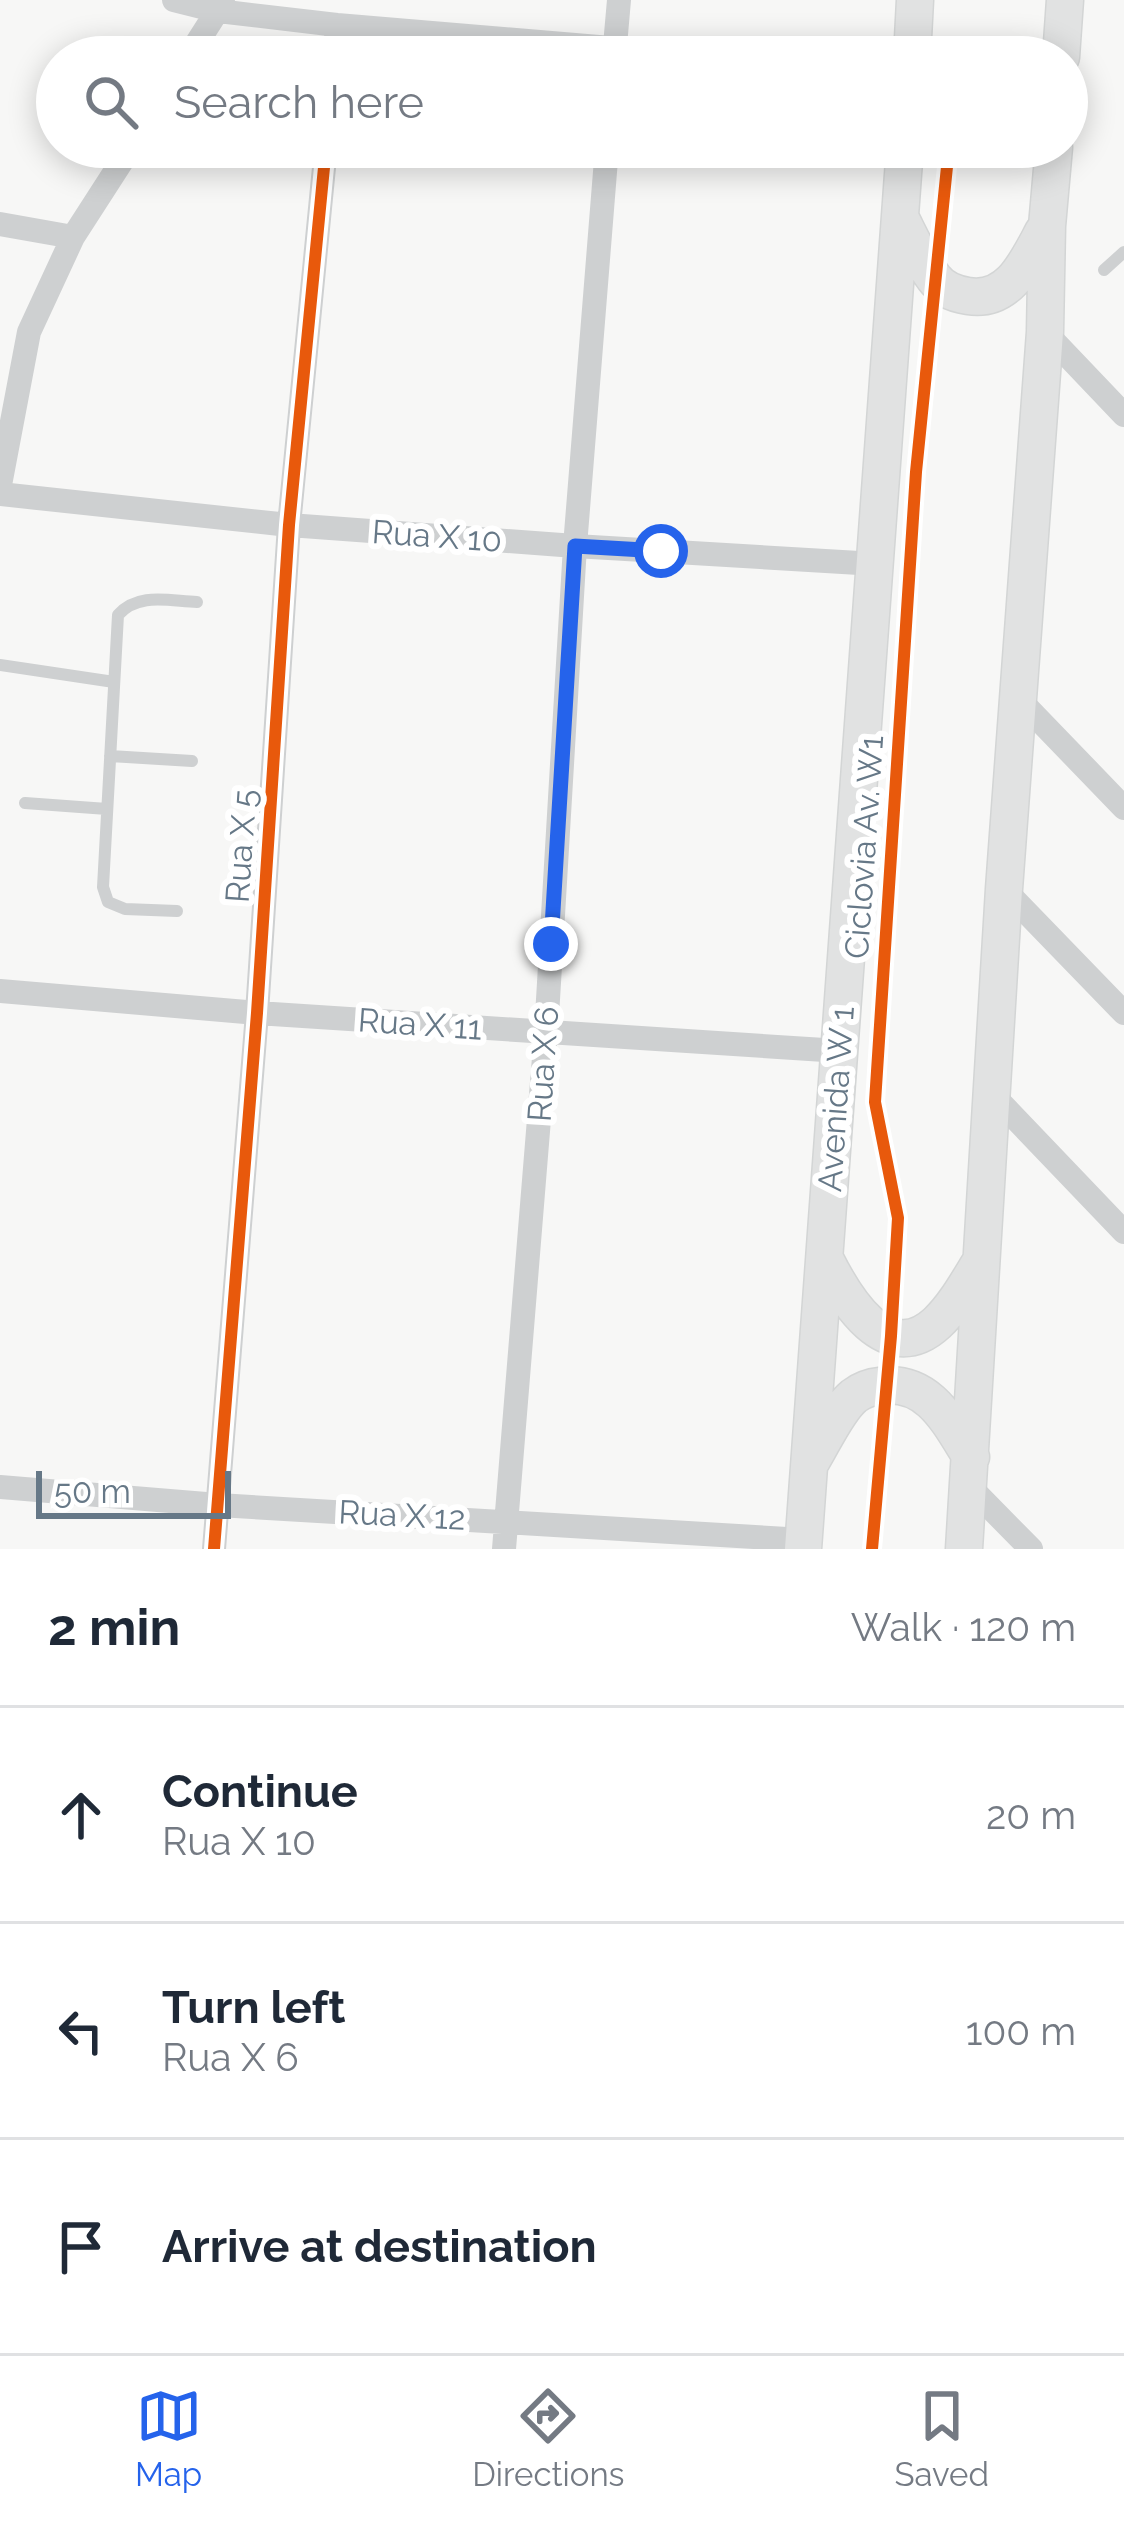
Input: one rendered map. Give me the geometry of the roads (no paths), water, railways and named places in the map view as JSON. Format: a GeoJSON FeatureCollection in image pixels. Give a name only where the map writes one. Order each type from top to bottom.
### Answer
{"type":"FeatureCollection","features":[{"type":"Feature","properties":{"kind":"main road"},"geometry":{"type":"LineString","coordinates":[[913,36],[915,0]]}},
{"type":"Feature","properties":{"kind":"main road"},"geometry":{"type":"LineString","coordinates":[[1062,36],[1065,0]]}},
{"type":"Feature","properties":{"kind":"main road","name":"Avenida W 1"},"geometry":{"type":"LineString","coordinates":[[803,1544],[903,168]]}},
{"type":"Feature","properties":{"kind":"main road"},"geometry":{"type":"LineString","coordinates":[[964,1549],[1052,168]]}},
{"type":"Feature","properties":{"kind":"main road"},"geometry":{"type":"LineString","coordinates":[[899,216],[938,284],[979,297],[1001,291],[1018,276],[1047,226]]}},
{"type":"Feature","properties":{"kind":"main road"},"geometry":{"type":"LineString","coordinates":[[825,1259],[843,1296],[862,1320],[904,1338],[936,1324],[982,1261]]}},
{"type":"Feature","properties":{"kind":"main road"},"geometry":{"type":"LineString","coordinates":[[810,1463],[850,1399],[867,1388],[886,1385],[921,1392],[940,1409],[970,1472]]}},
{"type":"Feature","properties":{"kind":"street"},"geometry":{"type":"LineString","coordinates":[[174,0],[337,25],[450,36]]}},
{"type":"Feature","properties":{"kind":"street"},"geometry":{"type":"LineString","coordinates":[[616,36],[619,0]]}},
{"type":"Feature","properties":{"kind":"street"},"geometry":{"type":"LineString","coordinates":[[201,36],[221,5]]}},
{"type":"Feature","properties":{"kind":"street"},"geometry":{"type":"LineString","coordinates":[[336,36],[337,25]]}},
{"type":"Feature","properties":{"kind":"street"},"geometry":{"type":"LineString","coordinates":[[0,489],[29,332],[73,237],[117,168]]}},
{"type":"Feature","properties":{"kind":"street","name":"Rua X 5"},"geometry":{"type":"LineString","coordinates":[[214,1549],[290,525],[324,168]]}},
{"type":"Feature","properties":{"kind":"street","name":"Rua X 6"},"geometry":{"type":"LineString","coordinates":[[504,1549],[546,1033],[575,546],[605,168]]}},
{"type":"Feature","properties":{"kind":"street"},"geometry":{"type":"LineString","coordinates":[[0,224],[73,237]]}},
{"type":"Feature","properties":{"kind":"street"},"geometry":{"type":"LineString","coordinates":[[1045,332],[1124,415]]}},
{"type":"Feature","properties":{"kind":"street","name":"Rua X 10"},"geometry":{"type":"LineString","coordinates":[[0,489],[290,525],[876,564]]}},
{"type":"Feature","properties":{"kind":"street"},"geometry":{"type":"LineString","coordinates":[[1017,697],[1124,808]]}},
{"type":"Feature","properties":{"kind":"street"},"geometry":{"type":"LineString","coordinates":[[1004,889],[1124,1013]]}},
{"type":"Feature","properties":{"kind":"street","name":"Rua X 11"},"geometry":{"type":"LineString","coordinates":[[0,991],[257,1013],[840,1051]]}},
{"type":"Feature","properties":{"kind":"street"},"geometry":{"type":"LineString","coordinates":[[991,1093],[1124,1232]]}},
{"type":"Feature","properties":{"kind":"street"},"geometry":{"type":"LineString","coordinates":[[970,1472],[1030,1549]]}},
{"type":"Feature","properties":{"kind":"street","name":"Rua X 12"},"geometry":{"type":"LineString","coordinates":[[0,1487],[803,1544]]}},
{"type":"Feature","properties":{"kind":"lane"},"geometry":{"type":"LineString","coordinates":[[1104,270],[1124,252]]}},
{"type":"Feature","properties":{"kind":"lane"},"geometry":{"type":"LineString","coordinates":[[177,911],[125,909],[108,902],[103,887],[118,615],[129,603],[143,600],[197,602]]}},
{"type":"Feature","properties":{"kind":"lane"},"geometry":{"type":"LineString","coordinates":[[0,665],[114,682]]}},
{"type":"Feature","properties":{"kind":"lane"},"geometry":{"type":"LineString","coordinates":[[110,756],[192,761]]}},
{"type":"Feature","properties":{"kind":"lane"},"geometry":{"type":"LineString","coordinates":[[25,803],[107,809]]}}]}
